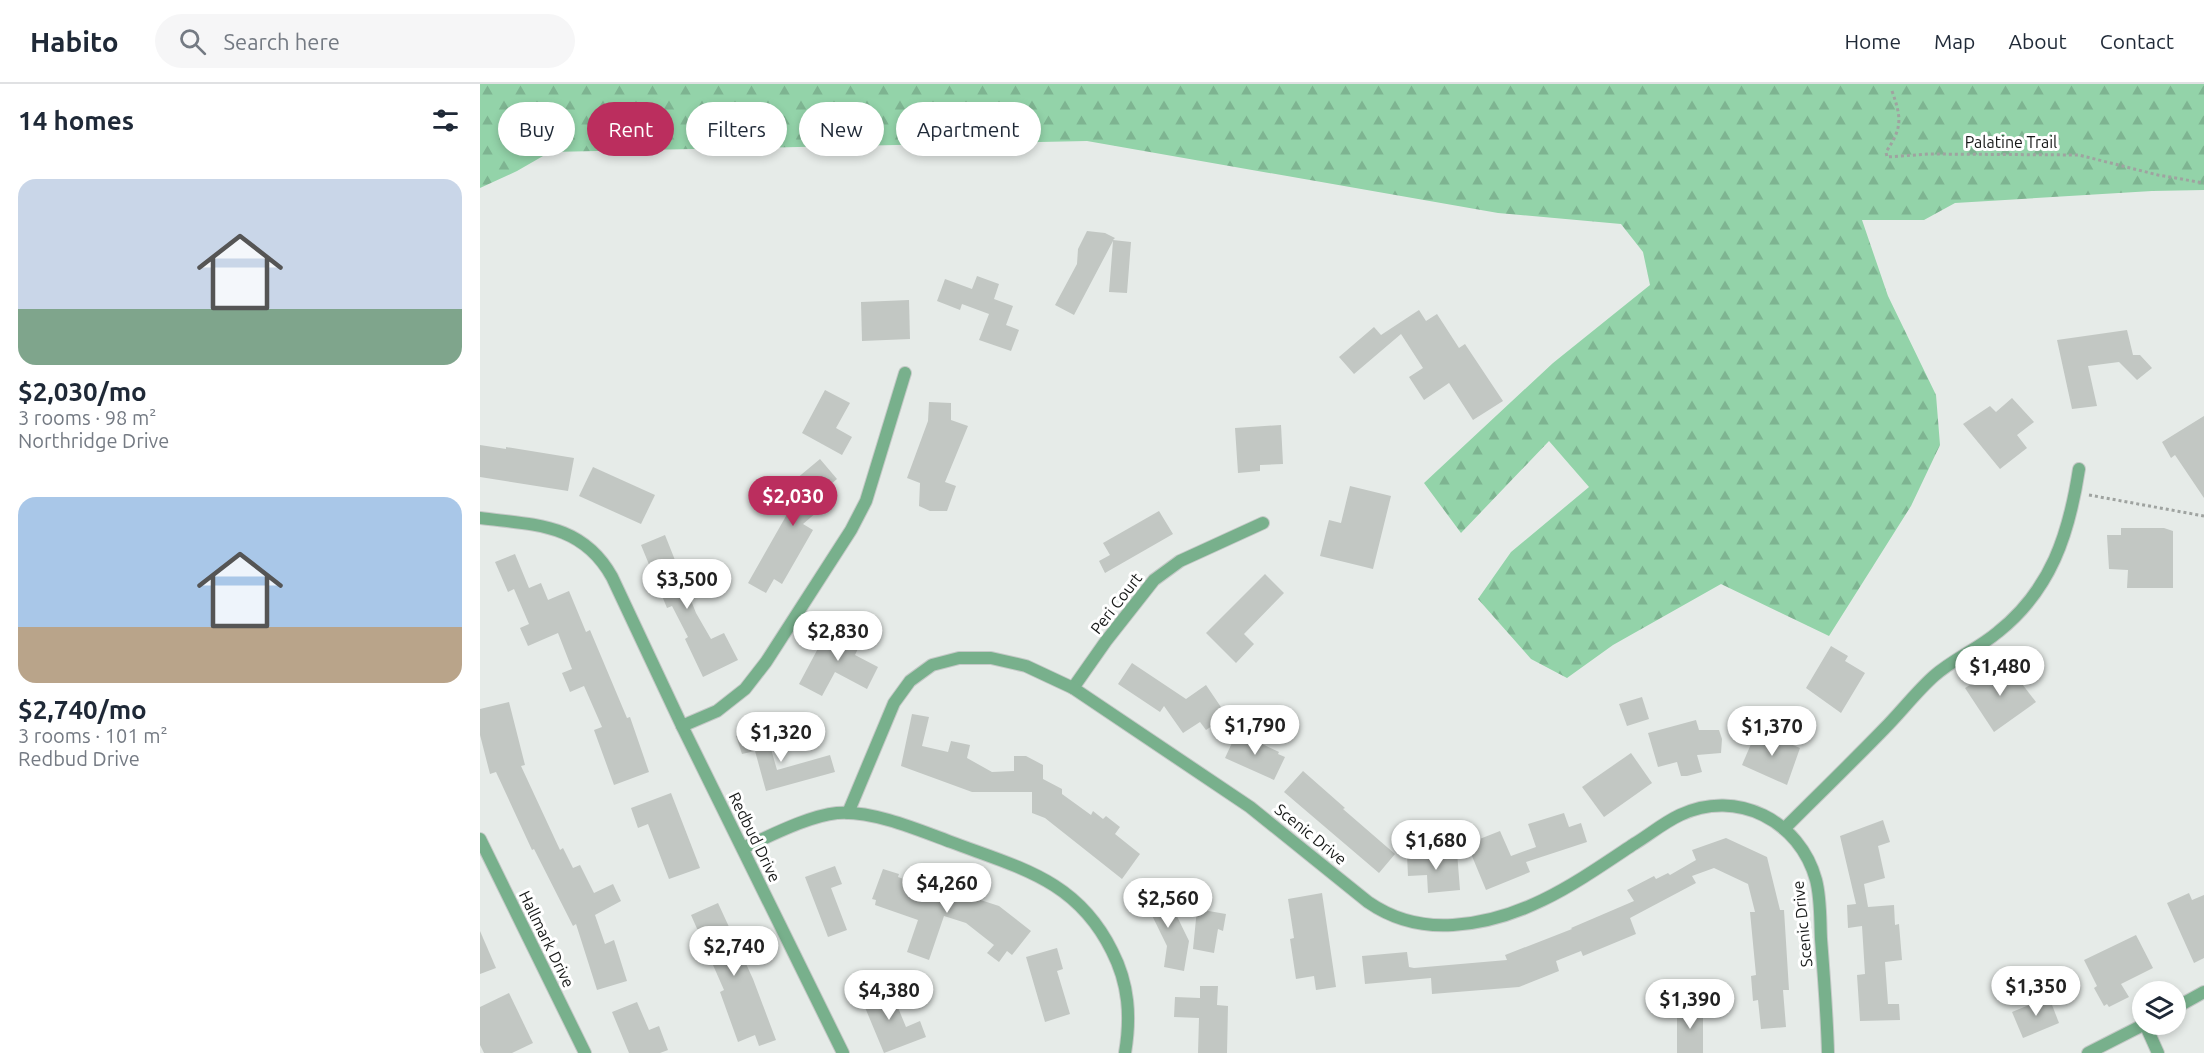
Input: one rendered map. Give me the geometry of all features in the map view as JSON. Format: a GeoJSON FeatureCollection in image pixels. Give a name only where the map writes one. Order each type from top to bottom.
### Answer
{"type":"FeatureCollection","features":[{"type":"Feature","properties":{"kind":"street"},"geometry":{"type":"LineString","coordinates":[[682,726],[717,711],[745,689],[766,662],[851,530],[866,501],[905,373]]}},
{"type":"Feature","properties":{"kind":"street"},"geometry":{"type":"LineString","coordinates":[[1784,829],[1935,675],[1997,634],[2034,596],[2060,549],[2079,469]]}},
{"type":"Feature","properties":{"kind":"street","name":"Redbud Drive"},"geometry":{"type":"LineString","coordinates":[[480,518],[552,529],[580,541],[599,556],[612,577],[682,726],[843,1053]]}},
{"type":"Feature","properties":{"kind":"street","name":"Peri Court"},"geometry":{"type":"LineString","coordinates":[[1073,688],[1112,633],[1158,576],[1180,561],[1263,523]]}},
{"type":"Feature","properties":{"kind":"street","name":"Scenic Drive"},"geometry":{"type":"LineString","coordinates":[[848,813],[894,703],[910,681],[932,665],[959,658],[991,658],[1026,666],[1073,688],[1250,807],[1368,902],[1399,920],[1444,926],[1489,921],[1512,915],[1570,886],[1670,820],[1700,808],[1723,806],[1752,810],[1764,815],[1784,829],[1800,846],[1808,859],[1816,883],[1828,1053]]}},
{"type":"Feature","properties":{"kind":"street"},"geometry":{"type":"LineString","coordinates":[[743,848],[821,817],[834,813],[848,813],[899,822],[1014,866],[1048,882],[1078,902],[1103,932],[1123,975],[1129,1015],[1125,1053]]}},
{"type":"Feature","properties":{"kind":"street","name":"Hallmark Drive"},"geometry":{"type":"LineString","coordinates":[[480,839],[585,1053]]}},
{"type":"Feature","properties":{"kind":"street"},"geometry":{"type":"LineString","coordinates":[[2186,1002],[2204,992]]}},
{"type":"Feature","properties":{"kind":"street"},"geometry":{"type":"LineString","coordinates":[[2088,1053],[2132,1031]]}},
{"type":"Feature","properties":{"kind":"street"},"geometry":{"type":"LineString","coordinates":[[2150,1035],[2158,1053]]}},
{"type":"Feature","properties":{"kind":"path","name":"Palatine Trail"},"geometry":{"type":"LineString","coordinates":[[1892,91],[1899,110],[1898,134],[1886,152],[1887,158],[1929,154],[2079,155],[2158,175],[2204,183]]}},
{"type":"Feature","properties":{"kind":"path"},"geometry":{"type":"LineString","coordinates":[[2075,493],[2204,516]]}},
{"type":"Feature","properties":{"kind":"green space"},"geometry":{"type":"Polygon","coordinates":[[[480,84],[2204,84],[2204,190],[1955,203],[1924,220],[1862,220],[1888,296],[1936,395],[1940,445],[1911,506],[1829,636],[1721,584],[1613,645],[1567,678],[1531,659],[1478,599],[1511,552],[1589,487],[1549,441],[1461,533],[1424,483],[1553,363],[1650,285],[1643,252],[1621,224],[1498,213],[1087,141],[1041,142],[1041,102],[896,102],[896,145],[884,145],[884,102],[799,102],[799,147],[787,147],[787,102],[686,102],[686,149],[674,149],[674,102],[587,102],[587,151],[575,151],[575,102],[498,102],[498,156],[543,156],[480,188],[480,84]]]}},
{"type":"Feature","properties":{"kind":"building"},"geometry":{"type":"Polygon","coordinates":[[[1087,231],[1105,233],[1115,238],[1113,240],[1131,242],[1127,293],[1109,292],[1113,241],[1074,315],[1055,305],[1077,264],[1078,249],[1087,231]]]}},
{"type":"Feature","properties":{"kind":"building"},"geometry":{"type":"Polygon","coordinates":[[[977,276],[999,284],[994,299],[1013,306],[1006,325],[1019,330],[1011,351],[979,340],[989,314],[962,304],[960,310],[937,301],[945,279],[972,289],[977,276]]]}},
{"type":"Feature","properties":{"kind":"building"},"geometry":{"type":"Polygon","coordinates":[[[909,300],[910,339],[862,341],[861,302],[909,300]]]}},
{"type":"Feature","properties":{"kind":"building"},"geometry":{"type":"Polygon","coordinates":[[[1419,310],[1426,321],[1437,314],[1459,348],[1465,344],[1503,401],[1473,420],[1449,383],[1424,400],[1409,377],[1423,368],[1401,334],[1354,374],[1339,357],[1374,327],[1381,335],[1419,310]]]}},
{"type":"Feature","properties":{"kind":"building"},"geometry":{"type":"Polygon","coordinates":[[[2127,330],[2133,355],[2140,355],[2152,368],[2137,380],[2119,362],[2088,366],[2097,406],[2072,409],[2057,340],[2127,330]]]}},
{"type":"Feature","properties":{"kind":"building"},"geometry":{"type":"Polygon","coordinates":[[[825,390],[850,403],[836,428],[852,437],[842,455],[802,433],[825,390]]]}},
{"type":"Feature","properties":{"kind":"building"},"geometry":{"type":"Polygon","coordinates":[[[2012,398],[2034,422],[2017,435],[2027,448],[2000,469],[1963,424],[1990,406],[1996,412],[2012,398]]]}},
{"type":"Feature","properties":{"kind":"building"},"geometry":{"type":"Polygon","coordinates":[[[929,402],[951,403],[951,420],[968,426],[945,482],[956,486],[947,511],[930,511],[919,506],[920,483],[907,478],[928,421],[929,402]]]}},
{"type":"Feature","properties":{"kind":"building"},"geometry":{"type":"Polygon","coordinates":[[[2204,416],[2204,498],[2175,455],[2171,458],[2162,442],[2204,416]]]}},
{"type":"Feature","properties":{"kind":"building"},"geometry":{"type":"Polygon","coordinates":[[[1281,425],[1283,464],[1260,465],[1260,471],[1238,473],[1235,428],[1281,425]]]}},
{"type":"Feature","properties":{"kind":"building"},"geometry":{"type":"Polygon","coordinates":[[[480,445],[574,458],[568,491],[480,477],[480,445]]]}},
{"type":"Feature","properties":{"kind":"building"},"geometry":{"type":"Polygon","coordinates":[[[820,459],[837,479],[816,497],[824,506],[803,524],[813,530],[782,584],[774,579],[766,593],[748,583],[794,502],[784,489],[820,459]]]}},
{"type":"Feature","properties":{"kind":"building"},"geometry":{"type":"Polygon","coordinates":[[[593,467],[655,495],[641,524],[579,496],[593,467]]]}},
{"type":"Feature","properties":{"kind":"building"},"geometry":{"type":"Polygon","coordinates":[[[1350,486],[1391,496],[1373,569],[1320,556],[1329,520],[1341,523],[1350,486]]]}},
{"type":"Feature","properties":{"kind":"building"},"geometry":{"type":"Polygon","coordinates":[[[1159,511],[1173,534],[1105,573],[1099,561],[1110,555],[1103,543],[1159,511]]]}},
{"type":"Feature","properties":{"kind":"building"},"geometry":{"type":"Polygon","coordinates":[[[2121,528],[2164,528],[2173,531],[2173,588],[2127,588],[2128,570],[2109,569],[2107,535],[2121,535],[2121,528]]]}},
{"type":"Feature","properties":{"kind":"building"},"geometry":{"type":"Polygon","coordinates":[[[665,535],[696,613],[711,639],[724,633],[738,660],[703,677],[685,639],[688,637],[672,606],[667,608],[641,545],[665,535]]]}},
{"type":"Feature","properties":{"kind":"building"},"geometry":{"type":"Polygon","coordinates":[[[515,554],[529,588],[541,583],[548,600],[569,591],[586,632],[590,630],[627,718],[630,717],[649,772],[614,785],[594,730],[602,727],[584,686],[570,692],[562,673],[572,669],[558,633],[528,646],[520,628],[529,624],[514,589],[508,592],[495,562],[515,554]]]}},
{"type":"Feature","properties":{"kind":"building"},"geometry":{"type":"Polygon","coordinates":[[[1265,574],[1284,593],[1244,634],[1254,644],[1236,663],[1206,633],[1265,574]]]}},
{"type":"Feature","properties":{"kind":"building"},"geometry":{"type":"Polygon","coordinates":[[[831,624],[862,640],[855,655],[878,667],[867,689],[835,672],[822,696],[799,684],[831,624]]]}},
{"type":"Feature","properties":{"kind":"building"},"geometry":{"type":"Polygon","coordinates":[[[1831,646],[1848,656],[1845,661],[1865,673],[1841,713],[1806,688],[1831,646]]]}},
{"type":"Feature","properties":{"kind":"building"},"geometry":{"type":"Polygon","coordinates":[[[1132,663],[1186,699],[1206,685],[1227,716],[1206,730],[1200,722],[1183,733],[1164,706],[1160,712],[1118,684],[1132,663]]]}},
{"type":"Feature","properties":{"kind":"building"},"geometry":{"type":"Polygon","coordinates":[[[2006,663],[2036,702],[1994,732],[1965,688],[2006,663]]]}},
{"type":"Feature","properties":{"kind":"building"},"geometry":{"type":"Polygon","coordinates":[[[1642,697],[1649,719],[1627,726],[1619,704],[1642,697]]]}},
{"type":"Feature","properties":{"kind":"building"},"geometry":{"type":"Polygon","coordinates":[[[509,702],[525,765],[521,766],[560,850],[563,848],[573,868],[580,865],[594,893],[613,884],[621,901],[595,915],[605,944],[614,940],[627,981],[597,990],[576,924],[573,926],[534,849],[532,850],[496,772],[490,774],[480,735],[480,709],[509,702]]]}},
{"type":"Feature","properties":{"kind":"building"},"geometry":{"type":"Polygon","coordinates":[[[912,714],[929,717],[922,746],[948,752],[951,741],[970,745],[967,758],[992,772],[1014,771],[1014,756],[1026,756],[1043,765],[1043,779],[1062,789],[1062,794],[1091,815],[1093,811],[1103,819],[1106,816],[1120,827],[1115,834],[1140,854],[1122,879],[1045,818],[1032,813],[1032,792],[972,792],[901,766],[912,714]]]}},
{"type":"Feature","properties":{"kind":"building"},"geometry":{"type":"Polygon","coordinates":[[[1696,720],[1699,730],[1719,730],[1722,739],[1721,753],[1697,755],[1702,772],[1687,776],[1681,776],[1677,762],[1658,767],[1648,733],[1696,720]]]}},
{"type":"Feature","properties":{"kind":"building"},"geometry":{"type":"Polygon","coordinates":[[[765,728],[777,770],[830,755],[835,772],[766,791],[755,751],[742,754],[736,736],[765,728]]]}},
{"type":"Feature","properties":{"kind":"building"},"geometry":{"type":"Polygon","coordinates":[[[1757,730],[1800,748],[1787,785],[1742,765],[1757,730]]]}},
{"type":"Feature","properties":{"kind":"building"},"geometry":{"type":"Polygon","coordinates":[[[1237,732],[1285,757],[1274,780],[1225,758],[1237,732]]]}},
{"type":"Feature","properties":{"kind":"building"},"geometry":{"type":"Polygon","coordinates":[[[1631,753],[1652,783],[1604,817],[1582,787],[1631,753]]]}},
{"type":"Feature","properties":{"kind":"building"},"geometry":{"type":"Polygon","coordinates":[[[1303,771],[1395,854],[1379,873],[1284,792],[1303,771]]]}},
{"type":"Feature","properties":{"kind":"building"},"geometry":{"type":"Polygon","coordinates":[[[671,793],[700,868],[669,879],[648,824],[638,828],[631,808],[671,793]]]}},
{"type":"Feature","properties":{"kind":"building"},"geometry":{"type":"Polygon","coordinates":[[[1564,813],[1569,827],[1581,823],[1587,842],[1526,862],[1530,872],[1486,890],[1467,844],[1500,831],[1511,856],[1536,847],[1528,824],[1564,813]]]}},
{"type":"Feature","properties":{"kind":"building"},"geometry":{"type":"Polygon","coordinates":[[[1883,820],[1890,842],[1878,846],[1885,878],[1864,884],[1868,907],[1894,905],[1895,925],[1899,924],[1902,960],[1885,962],[1888,1004],[1899,1004],[1900,1020],[1860,1021],[1857,975],[1865,974],[1862,926],[1848,928],[1847,905],[1856,904],[1840,836],[1883,820]]]}},
{"type":"Feature","properties":{"kind":"building"},"geometry":{"type":"Polygon","coordinates":[[[1726,838],[1767,857],[1780,910],[1784,910],[1789,990],[1783,990],[1786,1027],[1761,1029],[1758,1000],[1753,1001],[1751,976],[1756,975],[1750,912],[1755,912],[1748,884],[1714,868],[1692,876],[1696,883],[1630,918],[1636,934],[1583,956],[1581,951],[1556,961],[1559,971],[1519,987],[1432,994],[1431,978],[1365,984],[1362,956],[1407,952],[1409,967],[1414,968],[1507,960],[1505,955],[1572,929],[1634,901],[1627,890],[1654,876],[1656,879],[1668,873],[1670,875],[1696,860],[1692,850],[1726,838]]]}},
{"type":"Feature","properties":{"kind":"building"},"geometry":{"type":"Polygon","coordinates":[[[1457,852],[1460,890],[1428,893],[1427,875],[1408,876],[1407,855],[1457,852]]]}},
{"type":"Feature","properties":{"kind":"building"},"geometry":{"type":"Polygon","coordinates":[[[835,866],[842,884],[831,888],[847,930],[828,937],[805,877],[835,866]]]}},
{"type":"Feature","properties":{"kind":"building"},"geometry":{"type":"Polygon","coordinates":[[[883,869],[899,874],[898,877],[935,890],[940,877],[956,882],[953,891],[999,906],[1031,931],[1012,955],[1007,951],[999,962],[987,953],[994,945],[966,923],[944,916],[929,960],[907,952],[918,920],[875,905],[876,900],[872,899],[883,869]]]}},
{"type":"Feature","properties":{"kind":"building"},"geometry":{"type":"Polygon","coordinates":[[[1157,886],[1165,902],[1169,900],[1189,941],[1184,971],[1164,967],[1167,946],[1141,893],[1157,886]]]}},
{"type":"Feature","properties":{"kind":"building"},"geometry":{"type":"Polygon","coordinates":[[[1322,893],[1336,987],[1316,990],[1314,976],[1296,979],[1290,939],[1294,938],[1288,899],[1322,893]]]}},
{"type":"Feature","properties":{"kind":"building"},"geometry":{"type":"Polygon","coordinates":[[[2189,893],[2192,900],[2204,895],[2204,958],[2194,963],[2167,903],[2189,893]]]}},
{"type":"Feature","properties":{"kind":"building"},"geometry":{"type":"Polygon","coordinates":[[[718,903],[753,979],[776,1040],[759,1046],[755,1035],[738,1042],[720,992],[724,990],[691,915],[718,903]]]}},
{"type":"Feature","properties":{"kind":"building"},"geometry":{"type":"Polygon","coordinates":[[[1197,909],[1226,914],[1223,931],[1218,929],[1214,953],[1193,949],[1197,909]]]}},
{"type":"Feature","properties":{"kind":"building"},"geometry":{"type":"Polygon","coordinates":[[[480,931],[496,968],[480,974],[480,931]]]}},
{"type":"Feature","properties":{"kind":"building"},"geometry":{"type":"Polygon","coordinates":[[[2136,935],[2153,968],[2121,984],[2129,997],[2109,1007],[2107,1004],[2104,1006],[2094,988],[2097,986],[2084,960],[2136,935]]]}},
{"type":"Feature","properties":{"kind":"building"},"geometry":{"type":"Polygon","coordinates":[[[1057,948],[1063,969],[1057,971],[1070,1014],[1045,1022],[1026,957],[1057,948]]]}},
{"type":"Feature","properties":{"kind":"building"},"geometry":{"type":"Polygon","coordinates":[[[878,985],[885,1002],[894,998],[906,1027],[920,1021],[926,1037],[884,1053],[859,993],[878,985]]]}},
{"type":"Feature","properties":{"kind":"building"},"geometry":{"type":"Polygon","coordinates":[[[1200,986],[1218,986],[1217,1005],[1228,1006],[1227,1053],[1198,1053],[1199,1018],[1174,1017],[1175,997],[1200,998],[1200,986]]]}},
{"type":"Feature","properties":{"kind":"building"},"geometry":{"type":"Polygon","coordinates":[[[509,993],[533,1043],[512,1053],[484,1053],[480,1045],[480,1007],[509,993]]]}},
{"type":"Feature","properties":{"kind":"building"},"geometry":{"type":"Polygon","coordinates":[[[2049,997],[2059,1023],[2023,1038],[2012,1012],[2049,997]]]}},
{"type":"Feature","properties":{"kind":"building"},"geometry":{"type":"Polygon","coordinates":[[[637,1002],[649,1030],[659,1026],[668,1050],[660,1053],[629,1053],[612,1012],[637,1002]]]}},
{"type":"Feature","properties":{"kind":"building"},"geometry":{"type":"Polygon","coordinates":[[[1677,1007],[1703,1007],[1703,1053],[1677,1053],[1677,1007]]]}}]}
